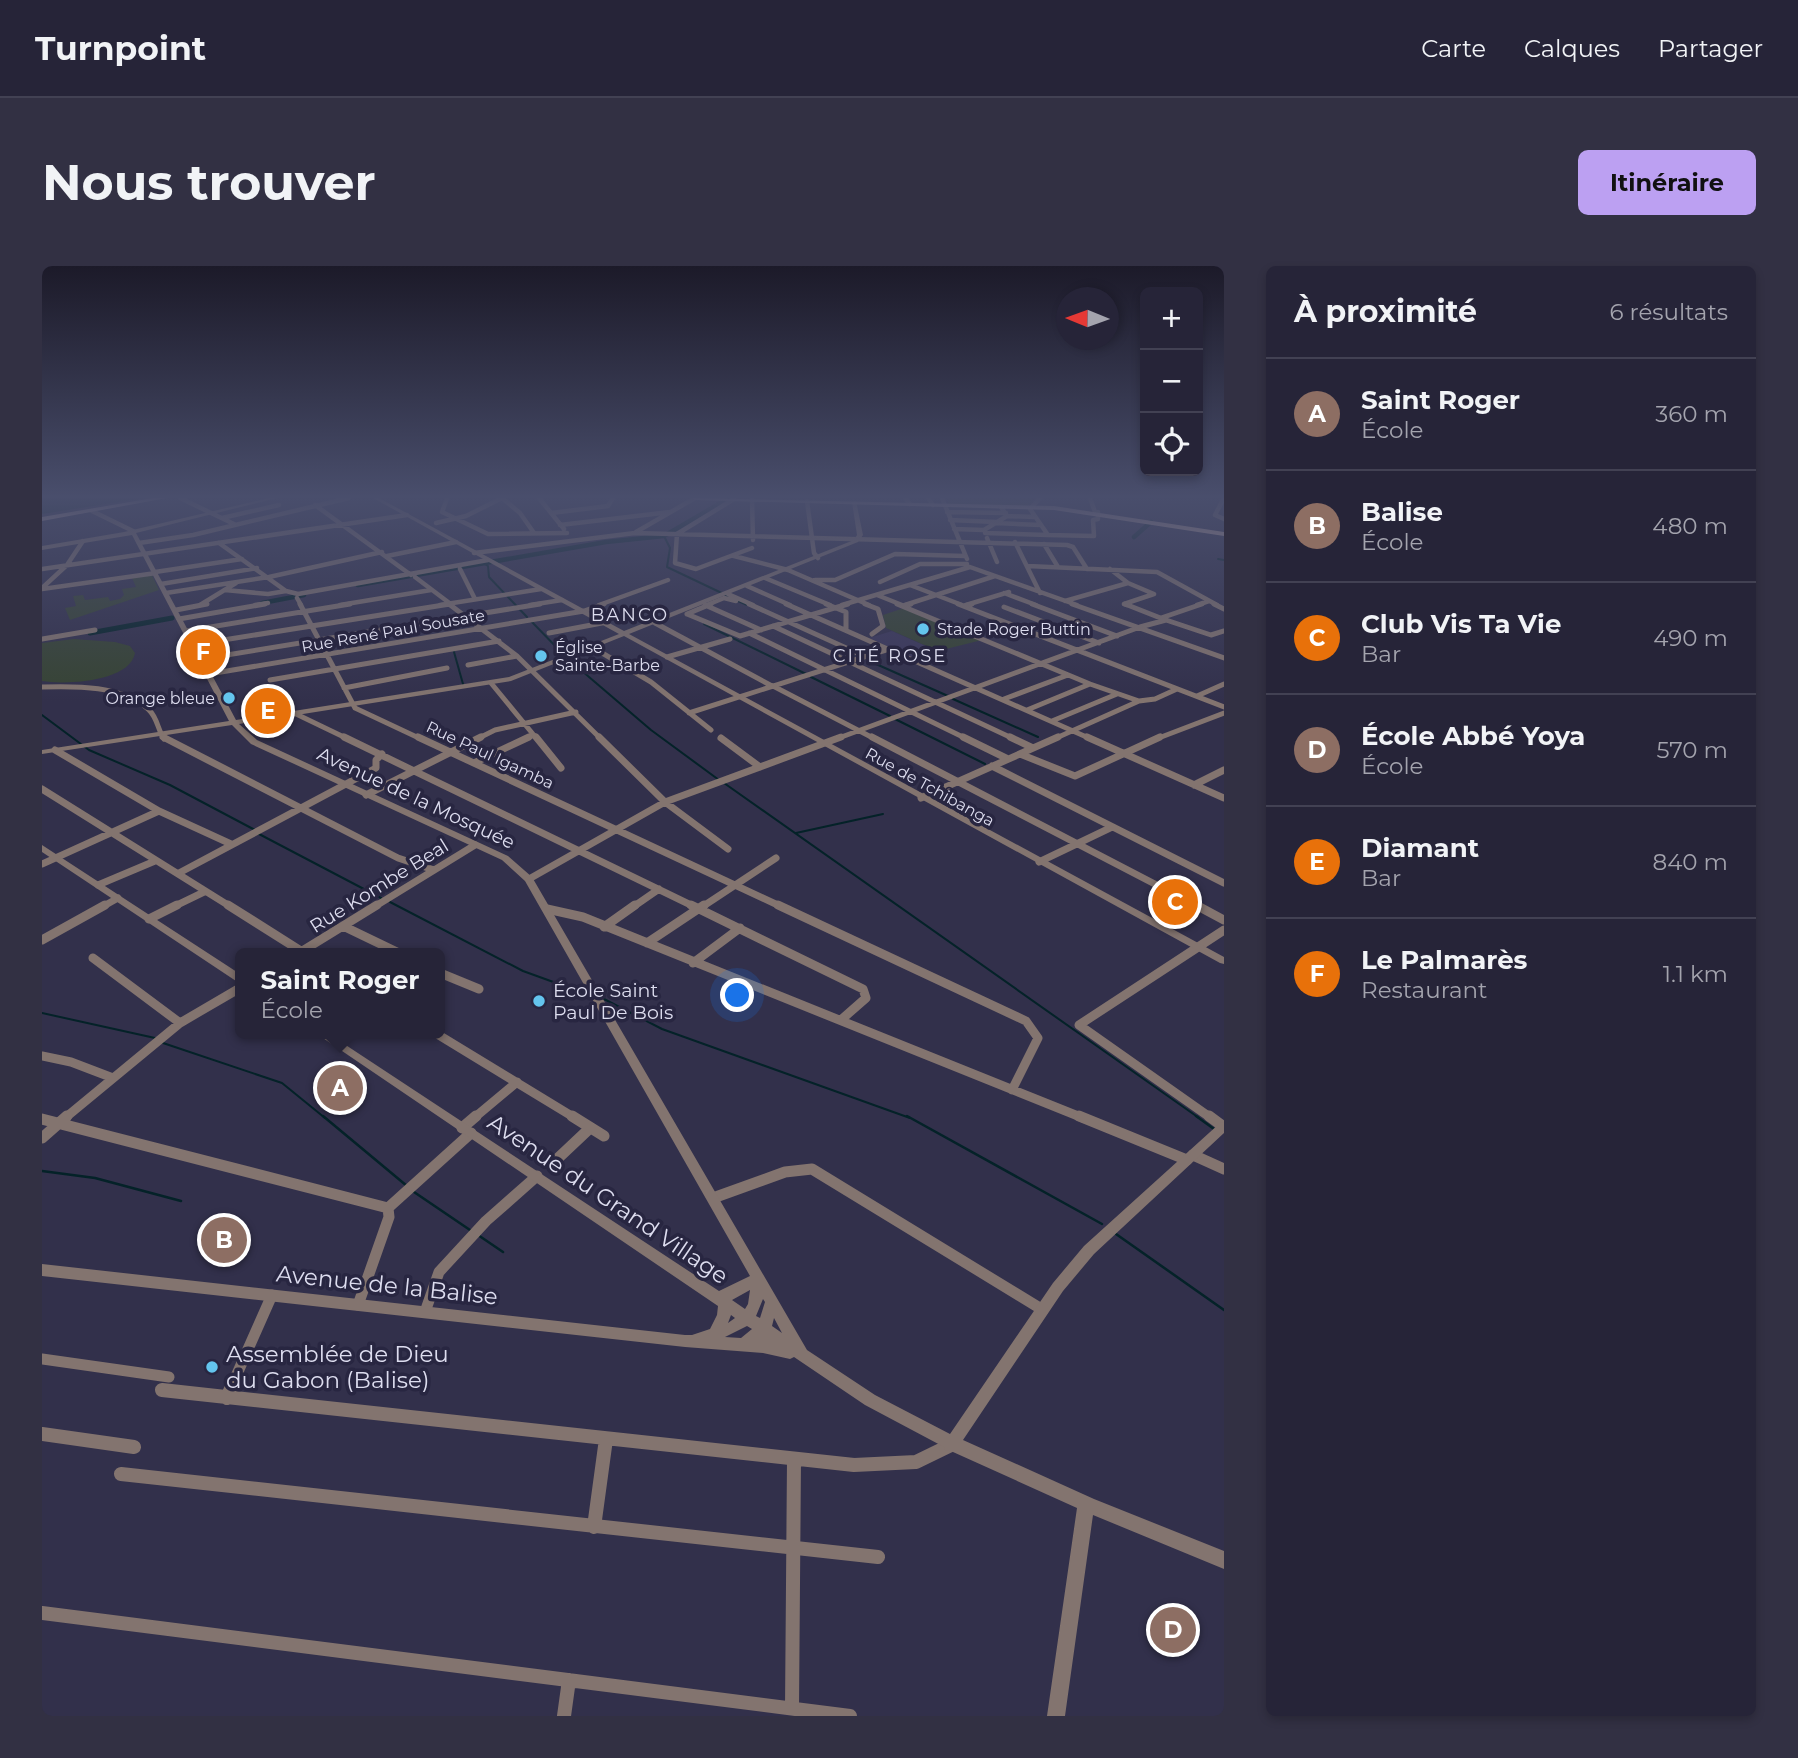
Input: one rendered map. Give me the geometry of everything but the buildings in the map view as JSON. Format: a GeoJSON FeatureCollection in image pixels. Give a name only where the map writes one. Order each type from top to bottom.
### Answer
{"type":"FeatureCollection","features":[{"type":"Feature","properties":{"kind":"street"},"geometry":{"type":"LineString","coordinates":[[42,569],[63,566]]}},
{"type":"Feature","properties":{"kind":"street"},"geometry":{"type":"LineString","coordinates":[[42,588],[66,566]]}},
{"type":"Feature","properties":{"kind":"street","name":"Avenue de la Mosquée"},"geometry":{"type":"LineString","coordinates":[[152,566],[234,723],[254,742],[505,858],[529,879],[599,996],[802,1355]]}},
{"type":"Feature","properties":{"kind":"street"},"geometry":{"type":"LineString","coordinates":[[42,588],[201,566]]}},
{"type":"Feature","properties":{"kind":"street"},"geometry":{"type":"LineString","coordinates":[[253,566],[286,591]]}},
{"type":"Feature","properties":{"kind":"street"},"geometry":{"type":"LineString","coordinates":[[166,593],[326,566]]}},
{"type":"Feature","properties":{"kind":"street"},"geometry":{"type":"LineString","coordinates":[[399,566],[517,656],[665,802],[728,849]]}},
{"type":"Feature","properties":{"kind":"street"},"geometry":{"type":"LineString","coordinates":[[225,590],[268,594],[286,591],[303,594],[471,566]]}},
{"type":"Feature","properties":{"kind":"street","name":"Rue de Tchibanga"},"geometry":{"type":"LineString","coordinates":[[498,566],[667,657],[813,743],[823,743],[1224,961]]}},
{"type":"Feature","properties":{"kind":"street"},"geometry":{"type":"LineString","coordinates":[[683,566],[696,569],[706,566]]}},
{"type":"Feature","properties":{"kind":"street"},"geometry":{"type":"LineString","coordinates":[[770,566],[881,613],[883,628],[872,634]]}},
{"type":"Feature","properties":{"kind":"street"},"geometry":{"type":"LineString","coordinates":[[799,566],[686,613],[734,636],[970,566]]}},
{"type":"Feature","properties":{"kind":"street"},"geometry":{"type":"LineString","coordinates":[[806,580],[835,580],[868,566]]}},
{"type":"Feature","properties":{"kind":"street"},"geometry":{"type":"LineString","coordinates":[[880,582],[916,566]]}},
{"type":"Feature","properties":{"kind":"street"},"geometry":{"type":"LineString","coordinates":[[965,566],[1224,658]]}},
{"type":"Feature","properties":{"kind":"street"},"geometry":{"type":"LineString","coordinates":[[1040,593],[1028,566],[1158,572],[1224,609]]}},
{"type":"Feature","properties":{"kind":"street"},"geometry":{"type":"LineString","coordinates":[[161,583],[257,568]]}},
{"type":"Feature","properties":{"kind":"street"},"geometry":{"type":"LineString","coordinates":[[460,569],[472,588],[475,599]]}},
{"type":"Feature","properties":{"kind":"street"},"geometry":{"type":"LineString","coordinates":[[1110,569],[1128,583],[1154,594],[1135,598],[1124,605],[1211,635],[1224,631]]}},
{"type":"Feature","properties":{"kind":"street"},"geometry":{"type":"LineString","coordinates":[[903,606],[995,576]]}},
{"type":"Feature","properties":{"kind":"street"},"geometry":{"type":"LineString","coordinates":[[765,578],[846,613],[846,629]]}},
{"type":"Feature","properties":{"kind":"street","name":"Rue René Paul Sousate"},"geometry":{"type":"LineString","coordinates":[[209,674],[581,611],[668,580]]}},
{"type":"Feature","properties":{"kind":"street"},"geometry":{"type":"LineString","coordinates":[[178,616],[206,604],[239,581]]}},
{"type":"Feature","properties":{"kind":"street"},"geometry":{"type":"LineString","coordinates":[[1065,601],[1128,583]]}},
{"type":"Feature","properties":{"kind":"street"},"geometry":{"type":"LineString","coordinates":[[910,585],[1224,706]]}},
{"type":"Feature","properties":{"kind":"street"},"geometry":{"type":"LineString","coordinates":[[747,586],[1224,799]]}},
{"type":"Feature","properties":{"kind":"street"},"geometry":{"type":"LineString","coordinates":[[964,606],[1024,587]]}},
{"type":"Feature","properties":{"kind":"street"},"geometry":{"type":"LineString","coordinates":[[192,645],[541,589]]}},
{"type":"Feature","properties":{"kind":"street"},"geometry":{"type":"LineString","coordinates":[[186,631],[431,590]]}},
{"type":"Feature","properties":{"kind":"street"},"geometry":{"type":"LineString","coordinates":[[1004,593],[1117,636]]}},
{"type":"Feature","properties":{"kind":"street"},"geometry":{"type":"LineString","coordinates":[[727,594],[863,657]]}},
{"type":"Feature","properties":{"kind":"street"},"geometry":{"type":"LineString","coordinates":[[877,595],[1090,684],[1139,701]]}},
{"type":"Feature","properties":{"kind":"street"},"geometry":{"type":"LineString","coordinates":[[297,598],[328,654],[351,704]]}},
{"type":"Feature","properties":{"kind":"street"},"geometry":{"type":"LineString","coordinates":[[42,752],[491,683],[534,671],[625,634],[729,598],[786,622]]}},
{"type":"Feature","properties":{"kind":"street"},"geometry":{"type":"LineString","coordinates":[[202,659],[562,600]]}},
{"type":"Feature","properties":{"kind":"street"},"geometry":{"type":"LineString","coordinates":[[823,743],[1209,601]]}},
{"type":"Feature","properties":{"kind":"street"},"geometry":{"type":"LineString","coordinates":[[178,616],[268,603]]}},
{"type":"Feature","properties":{"kind":"street"},"geometry":{"type":"LineString","coordinates":[[704,605],[761,630]]}},
{"type":"Feature","properties":{"kind":"street"},"geometry":{"type":"LineString","coordinates":[[1004,607],[1098,643]]}},
{"type":"Feature","properties":{"kind":"street"},"geometry":{"type":"LineString","coordinates":[[549,633],[603,623]]}},
{"type":"Feature","properties":{"kind":"street"},"geometry":{"type":"LineString","coordinates":[[655,623],[1224,920]]}},
{"type":"Feature","properties":{"kind":"street"},"geometry":{"type":"LineString","coordinates":[[774,626],[1033,748]]}},
{"type":"Feature","properties":{"kind":"street"},"geometry":{"type":"LineString","coordinates":[[42,639],[95,630]]}},
{"type":"Feature","properties":{"kind":"street"},"geometry":{"type":"LineString","coordinates":[[749,633],[1008,759]]}},
{"type":"Feature","properties":{"kind":"street"},"geometry":{"type":"LineString","coordinates":[[667,657],[730,639]]}},
{"type":"Feature","properties":{"kind":"street"},"geometry":{"type":"LineString","coordinates":[[270,680],[499,642]]}},
{"type":"Feature","properties":{"kind":"street"},"geometry":{"type":"LineString","coordinates":[[592,647],[651,682],[711,730]]}},
{"type":"Feature","properties":{"kind":"street"},"geometry":{"type":"LineString","coordinates":[[689,713],[889,649]]}},
{"type":"Feature","properties":{"kind":"street"},"geometry":{"type":"LineString","coordinates":[[468,665],[517,656]]}},
{"type":"Feature","properties":{"kind":"street"},"geometry":{"type":"LineString","coordinates":[[344,688],[447,668]]}},
{"type":"Feature","properties":{"kind":"street"},"geometry":{"type":"LineString","coordinates":[[1004,699],[1068,675]]}},
{"type":"Feature","properties":{"kind":"street"},"geometry":{"type":"LineString","coordinates":[[491,683],[561,768]]}},
{"type":"Feature","properties":{"kind":"street"},"geometry":{"type":"LineString","coordinates":[[1027,710],[1090,684]]}},
{"type":"Feature","properties":{"kind":"street"},"geometry":{"type":"LineString","coordinates":[[1197,696],[1224,684]]}},
{"type":"Feature","properties":{"kind":"street"},"geometry":{"type":"LineString","coordinates":[[42,687],[73,686],[132,699],[149,709],[164,740],[302,807],[398,858],[434,870]]}},
{"type":"Feature","properties":{"kind":"street"},"geometry":{"type":"LineString","coordinates":[[921,798],[1139,701],[1155,699],[1177,689]]}},
{"type":"Feature","properties":{"kind":"street"},"geometry":{"type":"LineString","coordinates":[[1052,721],[1117,694]]}},
{"type":"Feature","properties":{"kind":"street"},"geometry":{"type":"LineString","coordinates":[[258,695],[863,989],[866,998],[841,1020]]}},
{"type":"Feature","properties":{"kind":"street","name":"Rue Paul Igamba"},"geometry":{"type":"LineString","coordinates":[[351,704],[1026,1021],[1038,1038],[1012,1090]]}},
{"type":"Feature","properties":{"kind":"street"},"geometry":{"type":"LineString","coordinates":[[366,796],[449,751],[495,730],[576,712]]}},
{"type":"Feature","properties":{"kind":"street"},"geometry":{"type":"LineString","coordinates":[[1020,754],[1071,776],[1191,723],[1224,713]]}},
{"type":"Feature","properties":{"kind":"street"},"geometry":{"type":"LineString","coordinates":[[474,763],[534,735]]}},
{"type":"Feature","properties":{"kind":"street"},"geometry":{"type":"LineString","coordinates":[[721,738],[760,768]]}},
{"type":"Feature","properties":{"kind":"street"},"geometry":{"type":"LineString","coordinates":[[529,879],[665,802],[760,768],[813,743]]}},
{"type":"Feature","properties":{"kind":"street"},"geometry":{"type":"LineString","coordinates":[[55,750],[159,811],[231,845]]}},
{"type":"Feature","properties":{"kind":"street"},"geometry":{"type":"LineString","coordinates":[[179,873],[376,768],[376,760],[382,754]]}},
{"type":"Feature","properties":{"kind":"street"},"geometry":{"type":"LineString","coordinates":[[992,766],[1110,828],[1224,883]]}},
{"type":"Feature","properties":{"kind":"street"},"geometry":{"type":"LineString","coordinates":[[1194,785],[1224,770]]}},
{"type":"Feature","properties":{"kind":"street"},"geometry":{"type":"LineString","coordinates":[[42,789],[294,948]]}},
{"type":"Feature","properties":{"kind":"street"},"geometry":{"type":"LineString","coordinates":[[42,864],[159,811]]}},
{"type":"Feature","properties":{"kind":"street"},"geometry":{"type":"LineString","coordinates":[[1039,862],[1110,828]]}},
{"type":"Feature","properties":{"kind":"street","name":"Rue Kombe Beal"},"geometry":{"type":"LineString","coordinates":[[310,948],[475,845]]}},
{"type":"Feature","properties":{"kind":"street"},"geometry":{"type":"LineString","coordinates":[[42,848],[235,976]]}},
{"type":"Feature","properties":{"kind":"street"},"geometry":{"type":"LineString","coordinates":[[646,943],[733,883],[776,858]]}},
{"type":"Feature","properties":{"kind":"street"},"geometry":{"type":"LineString","coordinates":[[98,885],[155,861]]}},
{"type":"Feature","properties":{"kind":"street"},"geometry":{"type":"LineString","coordinates":[[604,927],[659,889]]}},
{"type":"Feature","properties":{"kind":"street"},"geometry":{"type":"LineString","coordinates":[[149,919],[204,892]]}},
{"type":"Feature","properties":{"kind":"street"},"geometry":{"type":"LineString","coordinates":[[42,940],[118,898]]}},
{"type":"Feature","properties":{"kind":"street"},"geometry":{"type":"LineString","coordinates":[[547,909],[566,912],[1012,1090],[1224,1170]]}},
{"type":"Feature","properties":{"kind":"street"},"geometry":{"type":"LineString","coordinates":[[343,926],[389,948]]}},
{"type":"Feature","properties":{"kind":"street"},"geometry":{"type":"LineString","coordinates":[[693,963],[740,928]]}},
{"type":"Feature","properties":{"kind":"street"},"geometry":{"type":"LineString","coordinates":[[42,1359],[227,1398],[794,1460],[879,1465],[927,1461],[951,1445],[1043,1310],[1105,1233],[1221,1129],[1079,1026],[1224,930]]}},
{"type":"Feature","properties":{"kind":"street"},"geometry":{"type":"LineString","coordinates":[[93,958],[180,1023]]}},
{"type":"Feature","properties":{"kind":"street"},"geometry":{"type":"LineString","coordinates":[[445,975],[479,989]]}},
{"type":"Feature","properties":{"kind":"street"},"geometry":{"type":"LineString","coordinates":[[42,1138],[180,1023],[235,991]]}},
{"type":"Feature","properties":{"kind":"street","name":"Avenue du Grand Village"},"geometry":{"type":"LineString","coordinates":[[330,1039],[870,1400],[951,1445],[1086,1505],[1224,1560]]}},
{"type":"Feature","properties":{"kind":"street"},"geometry":{"type":"LineString","coordinates":[[445,1039],[604,1136]]}},
{"type":"Feature","properties":{"kind":"street"},"geometry":{"type":"LineString","coordinates":[[42,1056],[71,1062],[113,1078]]}},
{"type":"Feature","properties":{"kind":"street"},"geometry":{"type":"LineString","coordinates":[[388,1208],[517,1082]]}},
{"type":"Feature","properties":{"kind":"street"},"geometry":{"type":"LineString","coordinates":[[42,1119],[388,1208]]}},
{"type":"Feature","properties":{"kind":"street"},"geometry":{"type":"LineString","coordinates":[[554,1162],[589,1129]]}},
{"type":"Feature","properties":{"kind":"street"},"geometry":{"type":"LineString","coordinates":[[713,1198],[785,1171],[813,1169],[1043,1310]]}},
{"type":"Feature","properties":{"kind":"street"},"geometry":{"type":"LineString","coordinates":[[425,1312],[439,1272],[486,1221],[537,1176]]}},
{"type":"Feature","properties":{"kind":"street"},"geometry":{"type":"LineString","coordinates":[[358,1305],[389,1217],[388,1208]]}},
{"type":"Feature","properties":{"kind":"street","name":"Avenue de la Balise"},"geometry":{"type":"LineString","coordinates":[[42,1270],[685,1341],[744,1344],[802,1355]]}},
{"type":"Feature","properties":{"kind":"street"},"geometry":{"type":"LineString","coordinates":[[715,1334],[724,1315],[722,1301],[755,1275]]}},
{"type":"Feature","properties":{"kind":"street"},"geometry":{"type":"LineString","coordinates":[[685,1341],[715,1334],[748,1317],[756,1303],[755,1275]]}},
{"type":"Feature","properties":{"kind":"street"},"geometry":{"type":"LineString","coordinates":[[227,1398],[272,1295]]}},
{"type":"Feature","properties":{"kind":"street"},"geometry":{"type":"LineString","coordinates":[[744,1344],[764,1328],[772,1302]]}},
{"type":"Feature","properties":{"kind":"street"},"geometry":{"type":"LineString","coordinates":[[42,1434],[134,1447]]}},
{"type":"Feature","properties":{"kind":"street"},"geometry":{"type":"LineString","coordinates":[[594,1527],[606,1439]]}},
{"type":"Feature","properties":{"kind":"street"},"geometry":{"type":"LineString","coordinates":[[792,1709],[794,1460]]}},
{"type":"Feature","properties":{"kind":"street"},"geometry":{"type":"LineString","coordinates":[[121,1474],[878,1557]]}},
{"type":"Feature","properties":{"kind":"street"},"geometry":{"type":"LineString","coordinates":[[1056,1716],[1086,1505]]}},
{"type":"Feature","properties":{"kind":"street"},"geometry":{"type":"LineString","coordinates":[[42,1613],[850,1716]]}},
{"type":"Feature","properties":{"kind":"street"},"geometry":{"type":"LineString","coordinates":[[564,1716],[569,1680]]}},
{"type":"Feature","properties":{"kind":"shaded area"},"geometry":{"type":"Polygon","coordinates":[[[152,575],[159,590],[70,620],[65,608],[76,606],[73,596],[83,595],[85,600],[108,597],[110,601],[120,599],[124,595],[122,589],[136,587],[132,578],[152,575]]]}},
{"type":"Feature","properties":{"kind":"shaded area","name":"Stade Roger Buttin"},"geometry":{"type":"Polygon","coordinates":[[[904,608],[982,640],[938,651],[886,628],[883,615],[904,608]]]}},
{"type":"Feature","properties":{"kind":"shaded area"},"geometry":{"type":"Polygon","coordinates":[[[892,631],[935,650],[912,657],[869,638],[892,631]]]}},
{"type":"Feature","properties":{"kind":"shaded area"},"geometry":{"type":"Polygon","coordinates":[[[74,639],[115,642],[130,646],[135,653],[131,663],[109,676],[80,682],[42,681],[42,643],[74,639]]]}},
{"type":"Feature","properties":{"kind":"waterway"},"geometry":{"type":"LineString","coordinates":[[358,585],[470,566]]}},
{"type":"Feature","properties":{"kind":"waterway"},"geometry":{"type":"LineString","coordinates":[[487,566],[489,577],[527,617]]}},
{"type":"Feature","properties":{"kind":"waterway"},"geometry":{"type":"LineString","coordinates":[[667,566],[728,596]]}},
{"type":"Feature","properties":{"kind":"waterway"},"geometry":{"type":"LineString","coordinates":[[262,603],[304,595]]}},
{"type":"Feature","properties":{"kind":"waterway"},"geometry":{"type":"LineString","coordinates":[[736,600],[747,605]]}},
{"type":"Feature","properties":{"kind":"waterway"},"geometry":{"type":"LineString","coordinates":[[90,633],[172,618]]}},
{"type":"Feature","properties":{"kind":"waterway"},"geometry":{"type":"LineString","coordinates":[[531,621],[564,655]]}},
{"type":"Feature","properties":{"kind":"waterway"},"geometry":{"type":"LineString","coordinates":[[704,624],[806,674]]}},
{"type":"Feature","properties":{"kind":"waterway"},"geometry":{"type":"LineString","coordinates":[[454,652],[463,684]]}},
{"type":"Feature","properties":{"kind":"waterway"},"geometry":{"type":"LineString","coordinates":[[568,659],[651,730],[719,780]]}},
{"type":"Feature","properties":{"kind":"waterway"},"geometry":{"type":"LineString","coordinates":[[867,660],[948,696]]}},
{"type":"Feature","properties":{"kind":"waterway"},"geometry":{"type":"LineString","coordinates":[[811,677],[890,716]]}},
{"type":"Feature","properties":{"kind":"waterway"},"geometry":{"type":"LineString","coordinates":[[953,699],[1038,737]]}},
{"type":"Feature","properties":{"kind":"waterway"},"geometry":{"type":"LineString","coordinates":[[42,715],[89,750],[170,785],[255,830]]}},
{"type":"Feature","properties":{"kind":"waterway"},"geometry":{"type":"LineString","coordinates":[[895,719],[985,764]]}},
{"type":"Feature","properties":{"kind":"waterway"},"geometry":{"type":"LineString","coordinates":[[724,783],[1199,1118]]}},
{"type":"Feature","properties":{"kind":"waterway"},"geometry":{"type":"LineString","coordinates":[[796,833],[883,814]]}},
{"type":"Feature","properties":{"kind":"waterway"},"geometry":{"type":"LineString","coordinates":[[259,834],[381,898]]}},
{"type":"Feature","properties":{"kind":"waterway"},"geometry":{"type":"LineString","coordinates":[[390,902],[523,971],[592,996]]}},
{"type":"Feature","properties":{"kind":"waterway"},"geometry":{"type":"LineString","coordinates":[[604,999],[662,1029],[910,1118]]}},
{"type":"Feature","properties":{"kind":"waterway"},"geometry":{"type":"LineString","coordinates":[[42,1013],[155,1038]]}},
{"type":"Feature","properties":{"kind":"waterway"},"geometry":{"type":"LineString","coordinates":[[163,1043],[282,1083],[325,1118]]}},
{"type":"Feature","properties":{"kind":"waterway"},"geometry":{"type":"LineString","coordinates":[[323,1116],[407,1186]]}},
{"type":"Feature","properties":{"kind":"waterway"},"geometry":{"type":"LineString","coordinates":[[907,1116],[1102,1224]]}},
{"type":"Feature","properties":{"kind":"waterway"},"geometry":{"type":"LineString","coordinates":[[1196,1116],[1214,1129]]}},
{"type":"Feature","properties":{"kind":"waterway"},"geometry":{"type":"LineString","coordinates":[[42,1171],[95,1178],[181,1201]]}},
{"type":"Feature","properties":{"kind":"waterway"},"geometry":{"type":"LineString","coordinates":[[414,1192],[470,1230]]}},
{"type":"Feature","properties":{"kind":"waterway"},"geometry":{"type":"LineString","coordinates":[[1116,1234],[1224,1310]]}},
{"type":"Feature","properties":{"kind":"waterway"},"geometry":{"type":"LineString","coordinates":[[478,1235],[503,1252]]}},
{"type":"Feature","properties":{"kind":"place","name":"Stade Roger Buttin"},"geometry":{"type":"Point","coordinates":[923,629]}},
{"type":"Feature","properties":{"kind":"place","name":"Le Palmarès"},"geometry":{"type":"Point","coordinates":[203,652]}},
{"type":"Feature","properties":{"kind":"place","name":"Église Sainte-Barbe"},"geometry":{"type":"Point","coordinates":[541,656]}},
{"type":"Feature","properties":{"kind":"place","name":"Orange bleue"},"geometry":{"type":"Point","coordinates":[229,698]}},
{"type":"Feature","properties":{"kind":"place","name":"Diamant"},"geometry":{"type":"Point","coordinates":[268,711]}},
{"type":"Feature","properties":{"kind":"place","name":"Club Vis Ta Vie"},"geometry":{"type":"Point","coordinates":[1175,902]}},
{"type":"Feature","properties":{"kind":"place","name":"École Saint Paul De Bois"},"geometry":{"type":"Point","coordinates":[539,1001]}},
{"type":"Feature","properties":{"kind":"place","name":"Saint Roger"},"geometry":{"type":"Point","coordinates":[340,1088]}},
{"type":"Feature","properties":{"kind":"place","name":"Balise"},"geometry":{"type":"Point","coordinates":[224,1240]}},
{"type":"Feature","properties":{"kind":"place","name":"Assemblée de Dieu du Gabon (Balise)"},"geometry":{"type":"Point","coordinates":[212,1367]}},
{"type":"Feature","properties":{"kind":"place","name":"École Abbé Yoya"},"geometry":{"type":"Point","coordinates":[1173,1630]}},
{"type":"Feature","properties":{"kind":"district","name":"BANCO"},"geometry":{"type":"Point","coordinates":[630,615]}},
{"type":"Feature","properties":{"kind":"district","name":"CITÉ ROSE"},"geometry":{"type":"Point","coordinates":[890,656]}}]}
